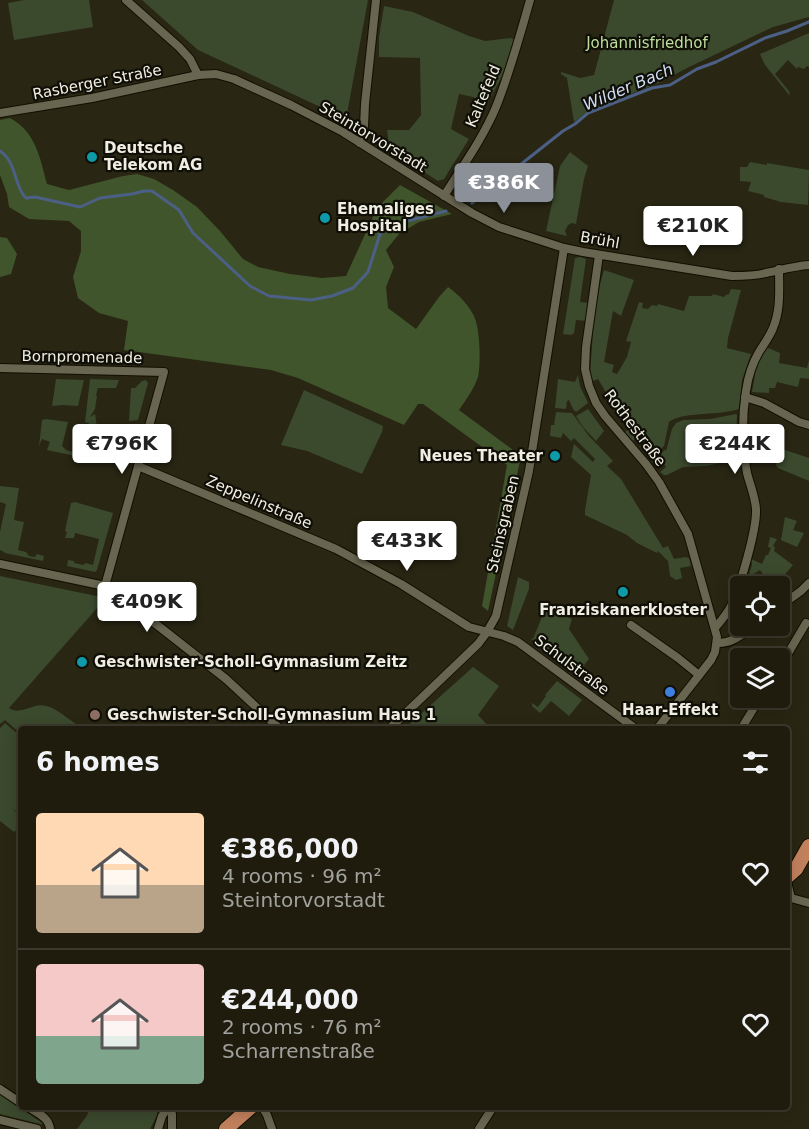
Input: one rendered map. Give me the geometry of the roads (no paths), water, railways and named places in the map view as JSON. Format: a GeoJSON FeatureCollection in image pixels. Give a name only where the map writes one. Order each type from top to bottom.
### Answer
{"type":"FeatureCollection","features":[{"type":"Feature","properties":{"kind":"main road"},"geometry":{"type":"LineString","coordinates":[[790,875],[809,846]]}},
{"type":"Feature","properties":{"kind":"main road"},"geometry":{"type":"LineString","coordinates":[[226,1129],[248,1110]]}},
{"type":"Feature","properties":{"kind":"street"},"geometry":{"type":"LineString","coordinates":[[126,0],[190,59],[198,75]]}},
{"type":"Feature","properties":{"kind":"street"},"geometry":{"type":"LineString","coordinates":[[360,143],[364,126],[376,0]]}},
{"type":"Feature","properties":{"kind":"street","name":"Kaltefeld"},"geometry":{"type":"LineString","coordinates":[[447,197],[495,108],[511,66],[530,0]]}},
{"type":"Feature","properties":{"kind":"street","name":"Steintorvorstadt"},"geometry":{"type":"LineString","coordinates":[[198,75],[216,74],[234,79],[291,105],[343,132],[472,213],[499,227],[564,248]]}},
{"type":"Feature","properties":{"kind":"street","name":"Rasberger Straße"},"geometry":{"type":"LineString","coordinates":[[0,113],[92,98],[198,75]]}},
{"type":"Feature","properties":{"kind":"street","name":"Brühl"},"geometry":{"type":"LineString","coordinates":[[564,248],[732,276],[765,274],[788,267],[809,265]]}},
{"type":"Feature","properties":{"kind":"street","name":"Steinsgraben"},"geometry":{"type":"LineString","coordinates":[[392,726],[467,656],[487,632],[497,612],[529,471],[564,248]]}},
{"type":"Feature","properties":{"kind":"street","name":"Rothestraße"},"geometry":{"type":"LineString","coordinates":[[599,255],[586,347],[585,369],[589,386],[596,403],[605,416],[659,482],[688,534],[715,628],[717,643]]}},
{"type":"Feature","properties":{"kind":"street"},"geometry":{"type":"LineString","coordinates":[[715,628],[730,607],[745,562],[756,516],[745,459],[743,428],[745,397],[752,367],[773,330],[777,316],[779,269]]}},
{"type":"Feature","properties":{"kind":"street","name":"Bornpromenade"},"geometry":{"type":"LineString","coordinates":[[0,368],[164,372],[138,466]]}},
{"type":"Feature","properties":{"kind":"street"},"geometry":{"type":"LineString","coordinates":[[745,397],[764,403],[809,425]]}},
{"type":"Feature","properties":{"kind":"street"},"geometry":{"type":"LineString","coordinates":[[105,586],[138,466]]}},
{"type":"Feature","properties":{"kind":"street","name":"Zeppelinstraße"},"geometry":{"type":"LineString","coordinates":[[138,466],[336,549],[401,584],[469,627],[487,632]]}},
{"type":"Feature","properties":{"kind":"street"},"geometry":{"type":"LineString","coordinates":[[0,564],[105,586],[226,679],[277,726]]}},
{"type":"Feature","properties":{"kind":"street"},"geometry":{"type":"LineString","coordinates":[[790,599],[809,583]]}},
{"type":"Feature","properties":{"kind":"street"},"geometry":{"type":"LineString","coordinates":[[801,591],[809,598]]}},
{"type":"Feature","properties":{"kind":"street"},"geometry":{"type":"LineString","coordinates":[[790,651],[806,623]]}},
{"type":"Feature","properties":{"kind":"street"},"geometry":{"type":"LineString","coordinates":[[631,625],[699,675]]}},
{"type":"Feature","properties":{"kind":"street","name":"Schulstraße"},"geometry":{"type":"LineString","coordinates":[[487,632],[518,642],[632,726]]}},
{"type":"Feature","properties":{"kind":"street"},"geometry":{"type":"LineString","coordinates":[[659,726],[711,660],[717,643],[724,644],[739,636]]}},
{"type":"Feature","properties":{"kind":"street"},"geometry":{"type":"LineString","coordinates":[[743,726],[754,708]]}},
{"type":"Feature","properties":{"kind":"street"},"geometry":{"type":"LineString","coordinates":[[790,894],[791,898],[809,903]]}},
{"type":"Feature","properties":{"kind":"street"},"geometry":{"type":"LineString","coordinates":[[0,1089],[18,1101]]}},
{"type":"Feature","properties":{"kind":"street"},"geometry":{"type":"LineString","coordinates":[[33,1110],[44,1117],[50,1124],[50,1129]]}},
{"type":"Feature","properties":{"kind":"street"},"geometry":{"type":"LineString","coordinates":[[158,1129],[166,1110]]}},
{"type":"Feature","properties":{"kind":"street"},"geometry":{"type":"LineString","coordinates":[[170,1110],[172,1129]]}},
{"type":"Feature","properties":{"kind":"street"},"geometry":{"type":"LineString","coordinates":[[258,1110],[267,1115],[272,1129]]}},
{"type":"Feature","properties":{"kind":"street"},"geometry":{"type":"LineString","coordinates":[[479,1129],[491,1110]]}},
{"type":"Feature","properties":{"kind":"street"},"geometry":{"type":"LineString","coordinates":[[0,1120],[37,1129]]}},
{"type":"Feature","properties":{"kind":"waterway","name":"Wilder Bach"},"geometry":{"type":"LineString","coordinates":[[472,203],[588,113],[652,88],[670,85],[697,69],[765,38],[809,22]]}},
{"type":"Feature","properties":{"kind":"waterway","name":"Wilder Bach"},"geometry":{"type":"LineString","coordinates":[[0,151],[10,161],[19,188],[26,198],[35,197],[80,207],[100,198],[152,191],[179,210],[193,233],[250,286],[269,296],[311,300],[332,296],[353,288],[368,272],[380,234],[391,225],[446,211]]}},
{"type":"Feature","properties":{"kind":"place","name":"Deutsche Telekom AG"},"geometry":{"type":"Point","coordinates":[92,157]}},
{"type":"Feature","properties":{"kind":"place","name":"Ehemaliges Hospital"},"geometry":{"type":"Point","coordinates":[325,218]}},
{"type":"Feature","properties":{"kind":"place","name":"Neues Theater"},"geometry":{"type":"Point","coordinates":[555,456]}},
{"type":"Feature","properties":{"kind":"place","name":"Franziskanerkloster"},"geometry":{"type":"Point","coordinates":[623,592]}},
{"type":"Feature","properties":{"kind":"place","name":"Geschwister-Scholl-Gymnasium Zeitz"},"geometry":{"type":"Point","coordinates":[82,662]}},
{"type":"Feature","properties":{"kind":"place","name":"Haar-Effekt"},"geometry":{"type":"Point","coordinates":[670,692]}},
{"type":"Feature","properties":{"kind":"place","name":"Geschwister-Scholl-Gymnasium Haus 1"},"geometry":{"type":"Point","coordinates":[95,715]}},
{"type":"Feature","properties":{"kind":"park label","name":"Johannisfriedhof"},"geometry":{"type":"Point","coordinates":[647,43]}}]}
